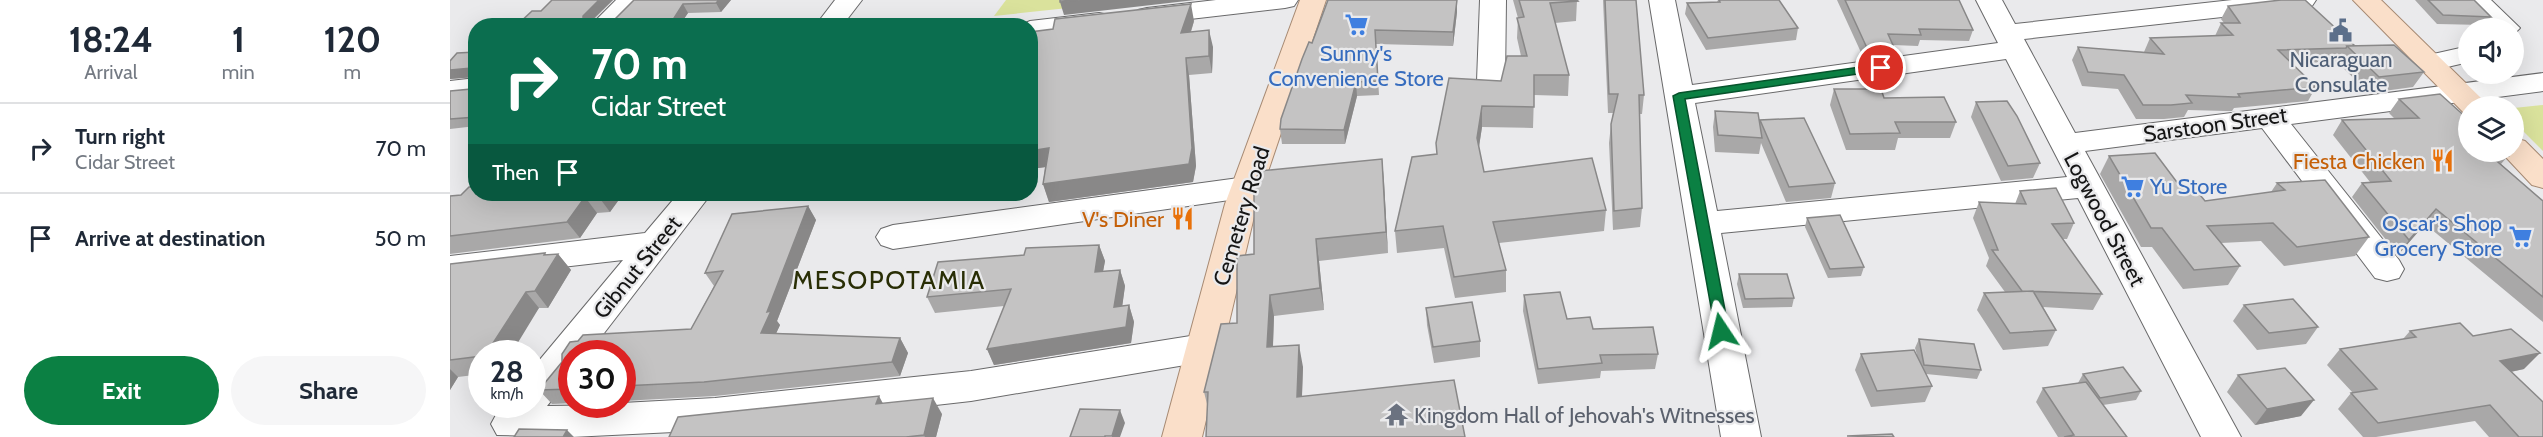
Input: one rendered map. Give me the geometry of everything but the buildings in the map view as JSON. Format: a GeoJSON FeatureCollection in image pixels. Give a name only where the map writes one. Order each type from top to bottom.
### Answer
{"type":"FeatureCollection","features":[{"type":"Feature","properties":{"kind":"main road","name":"Cemetery Road"},"geometry":{"type":"LineString","coordinates":[[1182,437],[1203,348],[1246,188],[1313,0]]}},
{"type":"Feature","properties":{"kind":"main road"},"geometry":{"type":"LineString","coordinates":[[2366,0],[2462,96]]}},
{"type":"Feature","properties":{"kind":"main road"},"geometry":{"type":"LineString","coordinates":[[2524,158],[2543,178]]}},
{"type":"Feature","properties":{"kind":"street"},"geometry":{"type":"LineString","coordinates":[[612,18],[631,0]]}},
{"type":"Feature","properties":{"kind":"street"},"geometry":{"type":"LineString","coordinates":[[834,18],[849,0]]}},
{"type":"Feature","properties":{"kind":"street"},"geometry":{"type":"LineString","coordinates":[[1038,28],[1285,0]]}},
{"type":"Feature","properties":{"kind":"street"},"geometry":{"type":"LineString","coordinates":[[1491,81],[1493,0]]}},
{"type":"Feature","properties":{"kind":"street"},"geometry":{"type":"LineString","coordinates":[[1662,0],[1741,437]]}},
{"type":"Feature","properties":{"kind":"street","name":"Logwood Street"},"geometry":{"type":"LineString","coordinates":[[1989,0],[2221,437]]}},
{"type":"Feature","properties":{"kind":"street"},"geometry":{"type":"LineString","coordinates":[[1679,96],[2011,41],[2303,0]]}},
{"type":"Feature","properties":{"kind":"street"},"geometry":{"type":"LineString","coordinates":[[2475,0],[2495,18]]}},
{"type":"Feature","properties":{"kind":"street"},"geometry":{"type":"LineString","coordinates":[[2430,63],[2458,57]]}},
{"type":"Feature","properties":{"kind":"street","name":"Sarstoon Street"},"geometry":{"type":"LineString","coordinates":[[2483,96],[2543,82]]}},
{"type":"Feature","properties":{"kind":"street"},"geometry":{"type":"LineString","coordinates":[[450,90],[468,88]]}},
{"type":"Feature","properties":{"kind":"street","name":"Sarstoon Street"},"geometry":{"type":"LineString","coordinates":[[2065,144],[2268,116],[2458,101]]}},
{"type":"Feature","properties":{"kind":"street"},"geometry":{"type":"LineString","coordinates":[[2268,116],[2387,269]]}},
{"type":"Feature","properties":{"kind":"street"},"geometry":{"type":"LineString","coordinates":[[1702,224],[2088,186]]}},
{"type":"Feature","properties":{"kind":"street"},"geometry":{"type":"LineString","coordinates":[[893,237],[1246,188]]}},
{"type":"Feature","properties":{"kind":"street","name":"Gibnut Street"},"geometry":{"type":"LineString","coordinates":[[546,381],[690,201]]}},
{"type":"Feature","properties":{"kind":"street"},"geometry":{"type":"LineString","coordinates":[[450,268],[656,244]]}},
{"type":"Feature","properties":{"kind":"street"},"geometry":{"type":"LineString","coordinates":[[546,416],[726,413],[971,386],[1203,348]]}},
{"type":"Feature","properties":{"kind":"green space"},"geometry":{"type":"Polygon","coordinates":[[[1006,0],[1072,0],[1068,8],[994,16],[1006,0]]]}},
{"type":"Feature","properties":{"kind":"green space"},"geometry":{"type":"Polygon","coordinates":[[[2543,105],[2543,151],[2524,132],[2524,107],[2543,105]]]}},
{"type":"Feature","properties":{"kind":"place","name":"Sunny's Convenience Store"},"geometry":{"type":"Point","coordinates":[1356,24]}},
{"type":"Feature","properties":{"kind":"place","name":"Nicaraguan Consulate"},"geometry":{"type":"Point","coordinates":[2341,30]}},
{"type":"Feature","properties":{"kind":"place","name":"Fiesta Chicken"},"geometry":{"type":"Point","coordinates":[2443,161]}},
{"type":"Feature","properties":{"kind":"place","name":"Yu Store"},"geometry":{"type":"Point","coordinates":[2132,186]}},
{"type":"Feature","properties":{"kind":"place","name":"V's Diner"},"geometry":{"type":"Point","coordinates":[1182,219]}},
{"type":"Feature","properties":{"kind":"place","name":"Oscar's Shop Grocery Store"},"geometry":{"type":"Point","coordinates":[2520,236]}},
{"type":"Feature","properties":{"kind":"place","name":"Kingdom Hall of Jehovah's Witnesses"},"geometry":{"type":"Point","coordinates":[1396,415]}},
{"type":"Feature","properties":{"kind":"district","name":"MESOPOTAMIA"},"geometry":{"type":"Point","coordinates":[889,280]}},
{"type":"Feature","properties":{"kind":"route"},"geometry":{"type":"LineString","coordinates":[[1721,331],[1679,96],[1881,68]]}}]}
